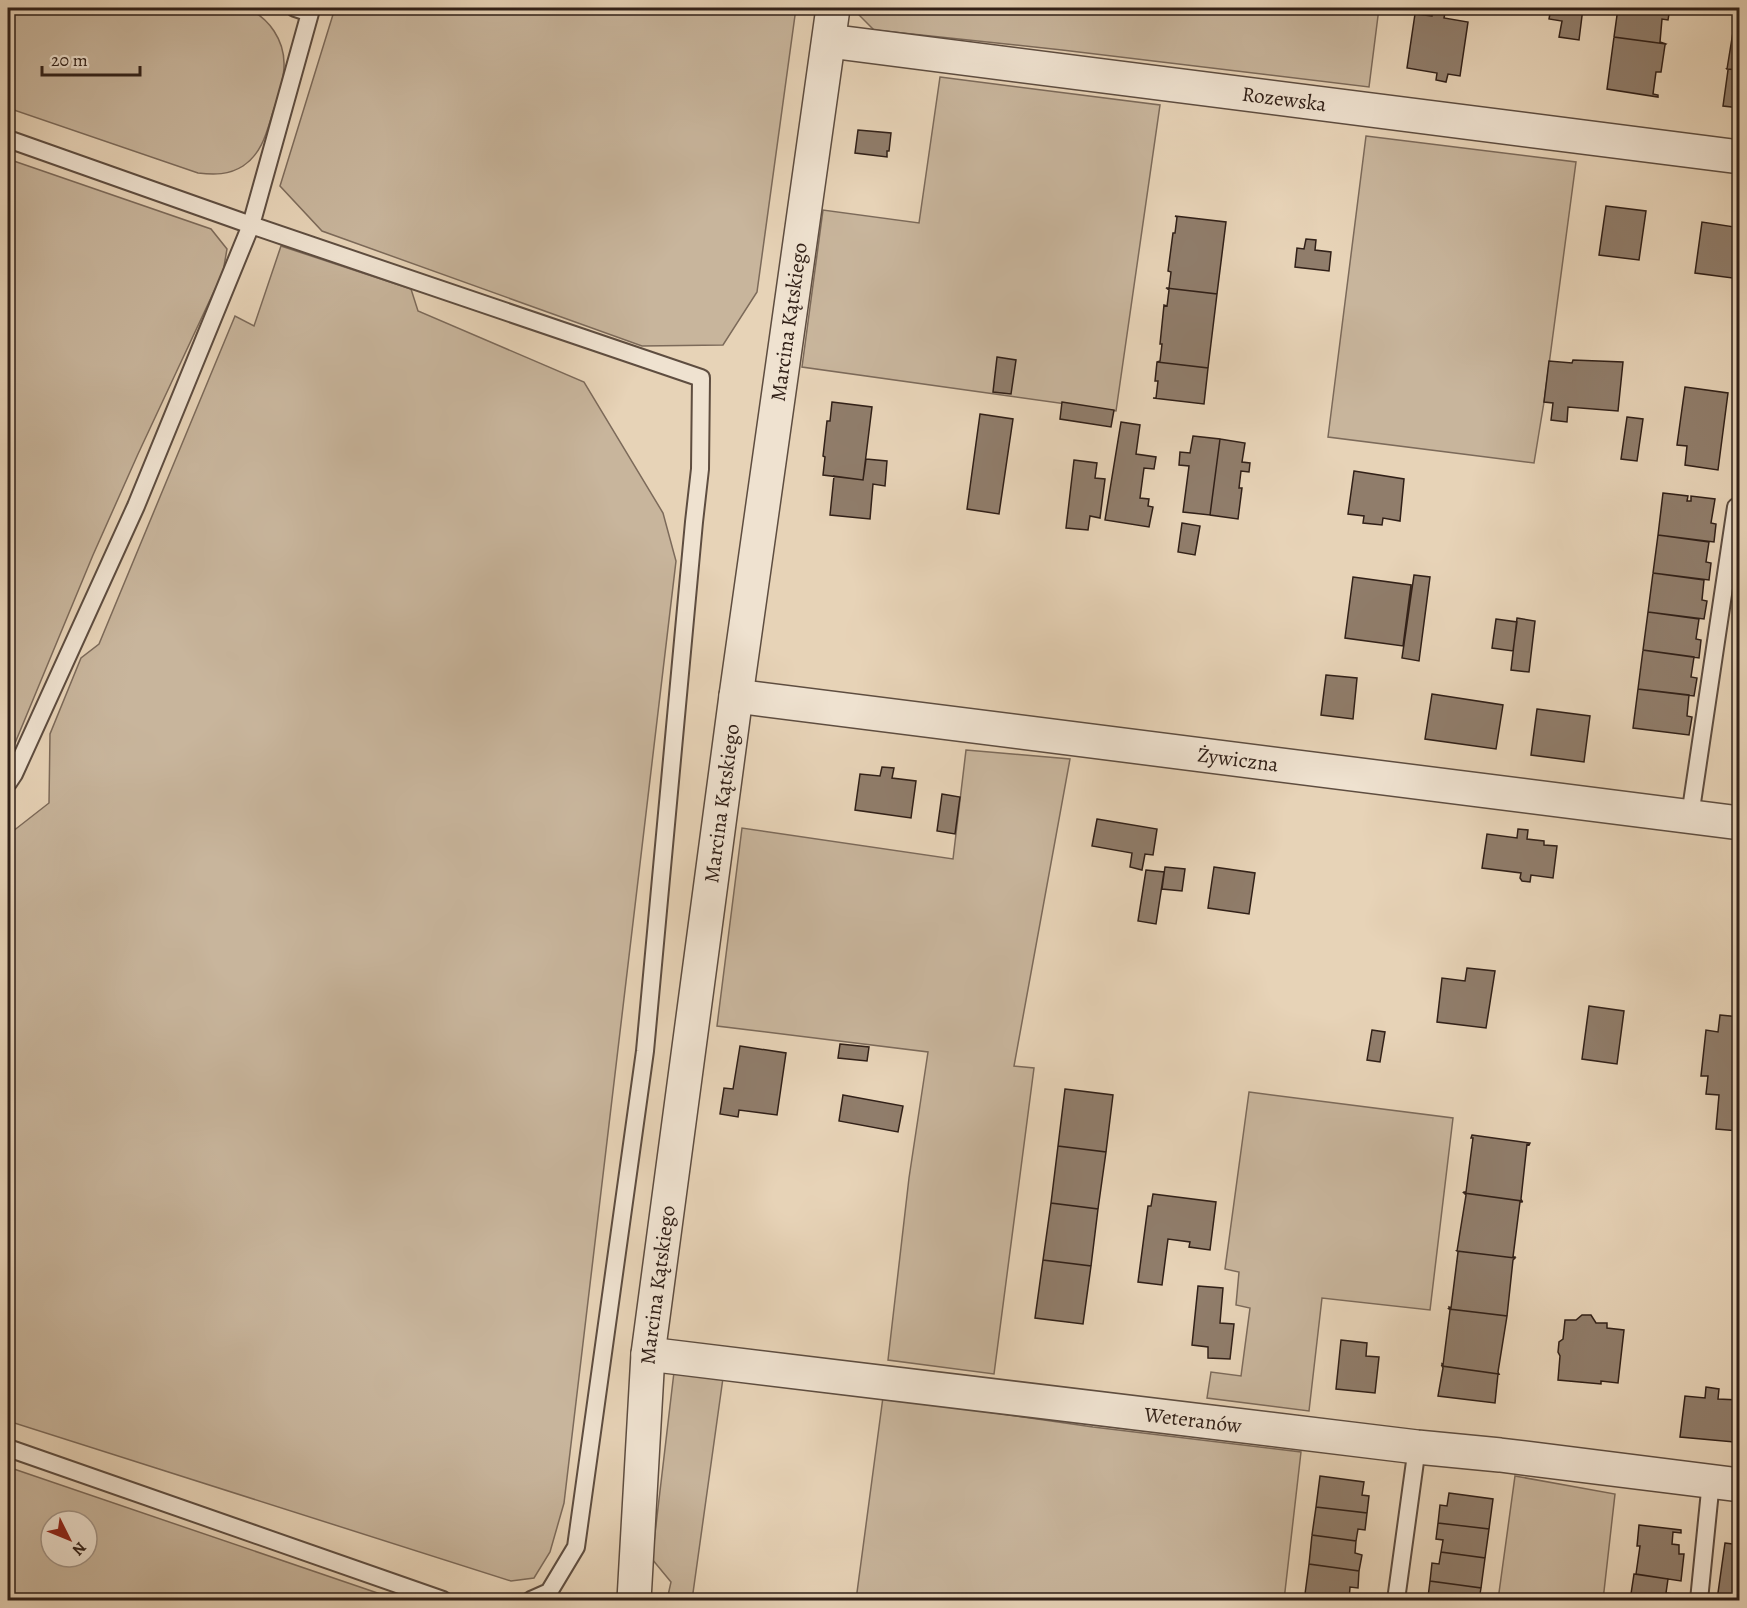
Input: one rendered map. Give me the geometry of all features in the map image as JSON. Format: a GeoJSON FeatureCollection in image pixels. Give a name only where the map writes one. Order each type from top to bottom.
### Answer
{"type":"FeatureCollection","features":[{"type":"Feature","properties":{"kind":"street","name":"Marcina Kątskiego"},"geometry":{"type":"LineString","coordinates":[[634,1600],[648,1354],[736,696],[833,8]]}},
{"type":"Feature","properties":{"kind":"street","name":"Rozewska"},"geometry":{"type":"LineString","coordinates":[[829,41],[1740,157]]}},
{"type":"Feature","properties":{"kind":"street","name":"Żywiczna"},"geometry":{"type":"LineString","coordinates":[[736,696],[1740,823]]}},
{"type":"Feature","properties":{"kind":"street","name":"Weteranów"},"geometry":{"type":"LineString","coordinates":[[648,1354],[1726,1483]]}},
{"type":"Feature","properties":{"kind":"lane"},"geometry":{"type":"LineString","coordinates":[[8,783],[136,506],[250,225],[310,13],[295,8]]}},
{"type":"Feature","properties":{"kind":"lane"},"geometry":{"type":"LineString","coordinates":[[8,139],[250,225],[701,378],[700,469],[645,1051],[583,1499],[576,1547],[549,1592],[531,1600]]}},
{"type":"Feature","properties":{"kind":"lane"},"geometry":{"type":"LineString","coordinates":[[1690,816],[1736,507]]}},
{"type":"Feature","properties":{"kind":"lane"},"geometry":{"type":"LineString","coordinates":[[1396,1600],[1417,1447]]}},
{"type":"Feature","properties":{"kind":"lane"},"geometry":{"type":"LineString","coordinates":[[8,1448],[443,1600]]}},
{"type":"Feature","properties":{"kind":"lane"},"geometry":{"type":"LineString","coordinates":[[1699,1600],[1726,1483]]}},
{"type":"Feature","properties":{"kind":"shaded area"},"geometry":{"type":"Polygon","coordinates":[[[8,8],[246,8],[254,12],[262,17],[274,31],[284,57],[280,90],[259,150],[243,166],[227,173],[198,173],[8,108],[8,8]]]}},
{"type":"Feature","properties":{"kind":"shaded area"},"geometry":{"type":"Polygon","coordinates":[[[335,8],[796,8],[757,292],[723,345],[642,346],[322,231],[280,186],[335,8]]]}},
{"type":"Feature","properties":{"kind":"shaded area"},"geometry":{"type":"Polygon","coordinates":[[[857,8],[1379,8],[1369,87],[874,30],[858,14],[857,8]]]}},
{"type":"Feature","properties":{"kind":"shaded area"},"geometry":{"type":"Polygon","coordinates":[[[940,77],[1160,105],[1116,411],[802,367],[823,210],[919,223],[940,77]]]}},
{"type":"Feature","properties":{"kind":"shaded area"},"geometry":{"type":"Polygon","coordinates":[[[1366,136],[1576,162],[1534,463],[1328,437],[1366,136]]]}},
{"type":"Feature","properties":{"kind":"shaded area"},"geometry":{"type":"Polygon","coordinates":[[[8,159],[211,229],[227,249],[223,272],[93,555],[8,760],[8,159]]]}},
{"type":"Feature","properties":{"kind":"shaded area"},"geometry":{"type":"Polygon","coordinates":[[[281,246],[411,289],[418,311],[584,382],[663,513],[676,561],[564,1503],[550,1552],[534,1578],[511,1581],[8,1421],[8,835],[49,803],[50,734],[81,658],[99,644],[235,316],[254,326],[281,246]]]}},
{"type":"Feature","properties":{"kind":"shaded area"},"geometry":{"type":"Polygon","coordinates":[[[966,750],[1070,759],[1014,1066],[1034,1068],[994,1374],[888,1360],[909,1178],[928,1052],[717,1026],[742,828],[953,859],[966,750]]]}},
{"type":"Feature","properties":{"kind":"shaded area"},"geometry":{"type":"Polygon","coordinates":[[[1249,1092],[1453,1118],[1430,1310],[1322,1298],[1309,1411],[1207,1398],[1211,1372],[1241,1376],[1250,1308],[1236,1305],[1239,1272],[1225,1269],[1249,1092]]]}},
{"type":"Feature","properties":{"kind":"shaded area"},"geometry":{"type":"Polygon","coordinates":[[[674,1372],[723,1378],[692,1600],[667,1600],[671,1582],[652,1559],[674,1372]]]}},
{"type":"Feature","properties":{"kind":"shaded area"},"geometry":{"type":"Polygon","coordinates":[[[883,1397],[1093,1427],[1301,1452],[1284,1600],[856,1600],[883,1397]]]}},
{"type":"Feature","properties":{"kind":"shaded area"},"geometry":{"type":"Polygon","coordinates":[[[8,1467],[398,1600],[8,1600],[8,1467]]]}},
{"type":"Feature","properties":{"kind":"shaded area"},"geometry":{"type":"Polygon","coordinates":[[[1515,1476],[1615,1494],[1603,1600],[1498,1600],[1515,1476]]]}},
{"type":"Feature","properties":{"kind":"building"},"geometry":{"type":"Polygon","coordinates":[[[1433,8],[1446,8],[1444,18],[1468,22],[1460,76],[1448,74],[1446,82],[1436,80],[1437,73],[1407,68],[1415,14],[1432,16],[1433,8]]]}},
{"type":"Feature","properties":{"kind":"building"},"geometry":{"type":"Polygon","coordinates":[[[1551,8],[1583,8],[1579,40],[1559,37],[1562,21],[1549,19],[1551,8]]]}},
{"type":"Feature","properties":{"kind":"building"},"geometry":{"type":"Polygon","coordinates":[[[1618,8],[1670,8],[1668,20],[1662,19],[1660,42],[1666,44],[1614,37],[1618,8]]]}},
{"type":"Feature","properties":{"kind":"building"},"geometry":{"type":"Polygon","coordinates":[[[1736,8],[1740,8],[1740,33],[1733,32],[1736,8]]]}},
{"type":"Feature","properties":{"kind":"building"},"geometry":{"type":"Polygon","coordinates":[[[1733,32],[1740,33],[1740,70],[1727,69],[1733,32]]]}},
{"type":"Feature","properties":{"kind":"building"},"geometry":{"type":"Polygon","coordinates":[[[1614,37],[1666,44],[1661,72],[1656,72],[1653,94],[1658,97],[1607,89],[1614,37]]]}},
{"type":"Feature","properties":{"kind":"building"},"geometry":{"type":"Polygon","coordinates":[[[1727,69],[1740,70],[1740,108],[1723,106],[1727,69]]]}},
{"type":"Feature","properties":{"kind":"building"},"geometry":{"type":"Polygon","coordinates":[[[858,130],[891,133],[887,157],[855,153],[858,130]]]}},
{"type":"Feature","properties":{"kind":"building"},"geometry":{"type":"Polygon","coordinates":[[[1606,206],[1646,211],[1639,260],[1599,255],[1606,206]]]}},
{"type":"Feature","properties":{"kind":"building"},"geometry":{"type":"Polygon","coordinates":[[[1175,216],[1226,222],[1217,294],[1166,288],[1169,288],[1171,272],[1168,271],[1173,233],[1175,233],[1177,217],[1175,216]]]}},
{"type":"Feature","properties":{"kind":"building"},"geometry":{"type":"Polygon","coordinates":[[[1736,218],[1740,219],[1740,279],[1695,273],[1702,222],[1734,227],[1736,218]]]}},
{"type":"Feature","properties":{"kind":"building"},"geometry":{"type":"Polygon","coordinates":[[[1306,239],[1316,240],[1315,250],[1331,252],[1329,271],[1295,267],[1297,248],[1304,249],[1306,239]]]}},
{"type":"Feature","properties":{"kind":"building"},"geometry":{"type":"Polygon","coordinates":[[[1166,288],[1217,294],[1208,368],[1157,362],[1160,361],[1164,305],[1167,306],[1169,290],[1166,288]]]}},
{"type":"Feature","properties":{"kind":"building"},"geometry":{"type":"Polygon","coordinates":[[[997,357],[1016,360],[1011,394],[993,392],[997,357]]]}},
{"type":"Feature","properties":{"kind":"building"},"geometry":{"type":"Polygon","coordinates":[[[1573,360],[1623,362],[1618,411],[1568,407],[1567,422],[1551,420],[1553,403],[1544,402],[1549,361],[1572,363],[1573,360]]]}},
{"type":"Feature","properties":{"kind":"building"},"geometry":{"type":"Polygon","coordinates":[[[1157,362],[1208,368],[1204,404],[1153,398],[1156,398],[1158,381],[1155,381],[1157,362]]]}},
{"type":"Feature","properties":{"kind":"building"},"geometry":{"type":"Polygon","coordinates":[[[1685,387],[1728,393],[1718,470],[1685,465],[1687,446],[1677,445],[1685,387]]]}},
{"type":"Feature","properties":{"kind":"building"},"geometry":{"type":"Polygon","coordinates":[[[832,402],[872,407],[863,480],[823,475],[827,421],[830,421],[832,402]]]}},
{"type":"Feature","properties":{"kind":"building"},"geometry":{"type":"Polygon","coordinates":[[[1062,402],[1114,410],[1111,427],[1060,419],[1062,402]]]}},
{"type":"Feature","properties":{"kind":"building"},"geometry":{"type":"Polygon","coordinates":[[[980,414],[1013,419],[999,514],[967,509],[980,414]]]}},
{"type":"Feature","properties":{"kind":"building"},"geometry":{"type":"Polygon","coordinates":[[[1627,417],[1643,419],[1637,461],[1621,459],[1627,417]]]}},
{"type":"Feature","properties":{"kind":"building"},"geometry":{"type":"Polygon","coordinates":[[[1121,422],[1140,425],[1136,454],[1156,457],[1154,469],[1144,468],[1140,498],[1149,499],[1148,506],[1153,507],[1149,527],[1105,520],[1121,422]]]}},
{"type":"Feature","properties":{"kind":"building"},"geometry":{"type":"Polygon","coordinates":[[[1193,436],[1220,439],[1210,515],[1183,512],[1189,466],[1179,465],[1180,452],[1190,453],[1193,436]]]}},
{"type":"Feature","properties":{"kind":"building"},"geometry":{"type":"Polygon","coordinates":[[[1220,439],[1245,443],[1242,462],[1250,463],[1249,472],[1241,471],[1239,488],[1242,488],[1238,519],[1210,515],[1220,439]]]}},
{"type":"Feature","properties":{"kind":"building"},"geometry":{"type":"Polygon","coordinates":[[[866,459],[887,461],[885,486],[873,484],[870,519],[830,515],[834,476],[863,480],[866,459]]]}},
{"type":"Feature","properties":{"kind":"building"},"geometry":{"type":"Polygon","coordinates":[[[1074,460],[1097,463],[1095,478],[1105,479],[1100,518],[1090,516],[1088,530],[1066,528],[1074,460]]]}},
{"type":"Feature","properties":{"kind":"building"},"geometry":{"type":"Polygon","coordinates":[[[1354,471],[1404,479],[1400,521],[1383,518],[1382,525],[1363,523],[1364,516],[1348,514],[1354,471]]]}},
{"type":"Feature","properties":{"kind":"building"},"geometry":{"type":"Polygon","coordinates":[[[1663,493],[1688,496],[1687,501],[1691,501],[1691,496],[1715,499],[1711,523],[1716,524],[1714,542],[1658,535],[1663,493]]]}},
{"type":"Feature","properties":{"kind":"building"},"geometry":{"type":"Polygon","coordinates":[[[1182,523],[1200,526],[1195,555],[1178,552],[1182,523]]]}},
{"type":"Feature","properties":{"kind":"building"},"geometry":{"type":"Polygon","coordinates":[[[1658,535],[1709,542],[1706,562],[1711,563],[1709,580],[1653,573],[1658,535]]]}},
{"type":"Feature","properties":{"kind":"building"},"geometry":{"type":"Polygon","coordinates":[[[1653,573],[1704,580],[1702,600],[1707,601],[1704,619],[1648,612],[1653,573]]]}},
{"type":"Feature","properties":{"kind":"building"},"geometry":{"type":"Polygon","coordinates":[[[1414,575],[1430,577],[1419,661],[1402,658],[1414,575]]]}},
{"type":"Feature","properties":{"kind":"building"},"geometry":{"type":"Polygon","coordinates":[[[1353,577],[1411,585],[1403,646],[1345,638],[1353,577]]]}},
{"type":"Feature","properties":{"kind":"building"},"geometry":{"type":"Polygon","coordinates":[[[1648,612],[1699,619],[1696,639],[1701,640],[1699,658],[1643,650],[1648,612]]]}},
{"type":"Feature","properties":{"kind":"building"},"geometry":{"type":"Polygon","coordinates":[[[1517,618],[1535,621],[1529,672],[1511,670],[1517,618]]]}},
{"type":"Feature","properties":{"kind":"building"},"geometry":{"type":"Polygon","coordinates":[[[1496,619],[1517,622],[1513,651],[1492,648],[1496,619]]]}},
{"type":"Feature","properties":{"kind":"building"},"geometry":{"type":"Polygon","coordinates":[[[1643,650],[1694,657],[1691,677],[1697,678],[1694,696],[1638,689],[1643,650]]]}},
{"type":"Feature","properties":{"kind":"building"},"geometry":{"type":"Polygon","coordinates":[[[1326,675],[1357,678],[1353,719],[1321,715],[1326,675]]]}},
{"type":"Feature","properties":{"kind":"building"},"geometry":{"type":"Polygon","coordinates":[[[1638,689],[1689,695],[1687,716],[1692,717],[1689,735],[1633,728],[1638,689]]]}},
{"type":"Feature","properties":{"kind":"building"},"geometry":{"type":"Polygon","coordinates":[[[1432,694],[1503,705],[1496,749],[1425,739],[1432,694]]]}},
{"type":"Feature","properties":{"kind":"building"},"geometry":{"type":"Polygon","coordinates":[[[1537,709],[1590,716],[1584,762],[1531,755],[1537,709]]]}},
{"type":"Feature","properties":{"kind":"building"},"geometry":{"type":"Polygon","coordinates":[[[882,767],[894,768],[892,778],[916,781],[911,818],[855,810],[860,774],[880,776],[882,767]]]}},
{"type":"Feature","properties":{"kind":"building"},"geometry":{"type":"Polygon","coordinates":[[[942,794],[960,797],[955,834],[937,831],[942,794]]]}},
{"type":"Feature","properties":{"kind":"building"},"geometry":{"type":"Polygon","coordinates":[[[1097,819],[1157,829],[1153,855],[1145,854],[1142,870],[1130,867],[1132,853],[1092,846],[1097,819]]]}},
{"type":"Feature","properties":{"kind":"building"},"geometry":{"type":"Polygon","coordinates":[[[1518,829],[1528,830],[1527,839],[1544,841],[1544,845],[1557,846],[1553,878],[1531,875],[1530,882],[1522,881],[1521,873],[1482,868],[1487,834],[1517,838],[1518,829]]]}},
{"type":"Feature","properties":{"kind":"building"},"geometry":{"type":"Polygon","coordinates":[[[1165,867],[1185,869],[1182,891],[1162,889],[1165,867]]]}},
{"type":"Feature","properties":{"kind":"building"},"geometry":{"type":"Polygon","coordinates":[[[1214,867],[1255,873],[1249,914],[1208,908],[1214,867]]]}},
{"type":"Feature","properties":{"kind":"building"},"geometry":{"type":"Polygon","coordinates":[[[1146,870],[1164,872],[1156,924],[1138,921],[1146,870]]]}},
{"type":"Feature","properties":{"kind":"building"},"geometry":{"type":"Polygon","coordinates":[[[1467,968],[1495,971],[1486,1028],[1437,1022],[1442,978],[1465,981],[1467,968]]]}},
{"type":"Feature","properties":{"kind":"building"},"geometry":{"type":"Polygon","coordinates":[[[1589,1006],[1624,1011],[1617,1064],[1582,1059],[1589,1006]]]}},
{"type":"Feature","properties":{"kind":"building"},"geometry":{"type":"Polygon","coordinates":[[[1720,1015],[1740,1017],[1739,1131],[1716,1129],[1719,1095],[1706,1094],[1708,1076],[1701,1076],[1706,1030],[1718,1032],[1720,1015]]]}},
{"type":"Feature","properties":{"kind":"building"},"geometry":{"type":"Polygon","coordinates":[[[1372,1030],[1385,1032],[1380,1062],[1367,1060],[1372,1030]]]}},
{"type":"Feature","properties":{"kind":"building"},"geometry":{"type":"Polygon","coordinates":[[[840,1044],[869,1047],[867,1061],[838,1058],[840,1044]]]}},
{"type":"Feature","properties":{"kind":"building"},"geometry":{"type":"Polygon","coordinates":[[[740,1046],[786,1053],[777,1115],[739,1110],[738,1117],[720,1114],[724,1088],[733,1089],[740,1046]]]}},
{"type":"Feature","properties":{"kind":"building"},"geometry":{"type":"Polygon","coordinates":[[[1065,1089],[1113,1095],[1106,1152],[1058,1146],[1065,1089]]]}},
{"type":"Feature","properties":{"kind":"building"},"geometry":{"type":"Polygon","coordinates":[[[843,1095],[903,1106],[898,1132],[839,1121],[843,1095]]]}},
{"type":"Feature","properties":{"kind":"building"},"geometry":{"type":"Polygon","coordinates":[[[1472,1135],[1530,1143],[1527,1144],[1522,1201],[1464,1193],[1466,1192],[1472,1135]]]}},
{"type":"Feature","properties":{"kind":"building"},"geometry":{"type":"Polygon","coordinates":[[[1058,1146],[1106,1152],[1098,1209],[1051,1203],[1058,1146]]]}},
{"type":"Feature","properties":{"kind":"building"},"geometry":{"type":"Polygon","coordinates":[[[1464,1193],[1522,1201],[1520,1202],[1513,1257],[1515,1258],[1457,1251],[1466,1195],[1464,1193]]]}},
{"type":"Feature","properties":{"kind":"building"},"geometry":{"type":"Polygon","coordinates":[[[1153,1194],[1216,1202],[1210,1250],[1189,1247],[1190,1242],[1168,1239],[1162,1285],[1138,1282],[1148,1206],[1151,1206],[1153,1194]]]}},
{"type":"Feature","properties":{"kind":"building"},"geometry":{"type":"Polygon","coordinates":[[[1051,1203],[1098,1209],[1091,1266],[1043,1260],[1051,1203]]]}},
{"type":"Feature","properties":{"kind":"building"},"geometry":{"type":"Polygon","coordinates":[[[1457,1251],[1515,1258],[1507,1316],[1449,1309],[1451,1308],[1457,1251]]]}},
{"type":"Feature","properties":{"kind":"building"},"geometry":{"type":"Polygon","coordinates":[[[1043,1260],[1091,1266],[1083,1324],[1035,1318],[1043,1260]]]}},
{"type":"Feature","properties":{"kind":"building"},"geometry":{"type":"Polygon","coordinates":[[[1198,1286],[1223,1288],[1220,1323],[1234,1324],[1230,1359],[1208,1358],[1208,1347],[1192,1345],[1198,1286]]]}},
{"type":"Feature","properties":{"kind":"building"},"geometry":{"type":"Polygon","coordinates":[[[1449,1309],[1507,1316],[1499,1374],[1442,1366],[1449,1309]]]}},
{"type":"Feature","properties":{"kind":"building"},"geometry":{"type":"Polygon","coordinates":[[[1582,1315],[1591,1315],[1596,1323],[1607,1323],[1607,1328],[1624,1330],[1618,1383],[1601,1381],[1601,1384],[1558,1380],[1559,1342],[1563,1339],[1565,1320],[1576,1320],[1582,1315]]]}},
{"type":"Feature","properties":{"kind":"building"},"geometry":{"type":"Polygon","coordinates":[[[1341,1340],[1367,1343],[1366,1356],[1379,1357],[1375,1393],[1336,1389],[1341,1340]]]}},
{"type":"Feature","properties":{"kind":"building"},"geometry":{"type":"Polygon","coordinates":[[[1442,1366],[1499,1374],[1495,1403],[1438,1396],[1442,1366]]]}},
{"type":"Feature","properties":{"kind":"building"},"geometry":{"type":"Polygon","coordinates":[[[1706,1387],[1719,1389],[1718,1399],[1739,1400],[1734,1442],[1680,1437],[1685,1396],[1705,1398],[1706,1387]]]}},
{"type":"Feature","properties":{"kind":"building"},"geometry":{"type":"Polygon","coordinates":[[[1320,1476],[1364,1482],[1362,1495],[1369,1496],[1367,1513],[1316,1507],[1320,1476]]]}},
{"type":"Feature","properties":{"kind":"building"},"geometry":{"type":"Polygon","coordinates":[[[1449,1493],[1493,1499],[1489,1529],[1438,1523],[1440,1505],[1447,1506],[1449,1493]]]}},
{"type":"Feature","properties":{"kind":"building"},"geometry":{"type":"Polygon","coordinates":[[[1316,1507],[1367,1513],[1365,1530],[1358,1529],[1356,1541],[1312,1535],[1316,1507]]]}},
{"type":"Feature","properties":{"kind":"building"},"geometry":{"type":"Polygon","coordinates":[[[1438,1523],[1489,1529],[1485,1558],[1441,1552],[1443,1540],[1436,1539],[1438,1523]]]}},
{"type":"Feature","properties":{"kind":"building"},"geometry":{"type":"Polygon","coordinates":[[[1639,1525],[1681,1530],[1681,1533],[1673,1532],[1672,1544],[1679,1545],[1679,1554],[1684,1554],[1681,1581],[1636,1574],[1640,1546],[1637,1546],[1639,1525]]]}},
{"type":"Feature","properties":{"kind":"building"},"geometry":{"type":"Polygon","coordinates":[[[1312,1535],[1356,1541],[1355,1553],[1362,1555],[1359,1571],[1309,1564],[1312,1535]]]}},
{"type":"Feature","properties":{"kind":"building"},"geometry":{"type":"Polygon","coordinates":[[[1725,1543],[1740,1545],[1740,1600],[1717,1600],[1725,1543]]]}},
{"type":"Feature","properties":{"kind":"building"},"geometry":{"type":"Polygon","coordinates":[[[1441,1552],[1485,1558],[1481,1588],[1430,1581],[1432,1563],[1439,1564],[1441,1552]]]}},
{"type":"Feature","properties":{"kind":"building"},"geometry":{"type":"Polygon","coordinates":[[[1309,1564],[1359,1571],[1358,1588],[1350,1587],[1349,1600],[1305,1594],[1309,1564]]]}},
{"type":"Feature","properties":{"kind":"building"},"geometry":{"type":"Polygon","coordinates":[[[1634,1574],[1668,1579],[1666,1593],[1673,1594],[1673,1600],[1633,1600],[1634,1594],[1631,1594],[1634,1574]]]}},
{"type":"Feature","properties":{"kind":"building"},"geometry":{"type":"Polygon","coordinates":[[[1430,1581],[1481,1588],[1479,1600],[1435,1600],[1435,1598],[1428,1597],[1430,1581]]]}},
{"type":"Feature","properties":{"kind":"building"},"geometry":{"type":"Polygon","coordinates":[[[1305,1594],[1349,1600],[1304,1600],[1305,1594]]]}}]}
